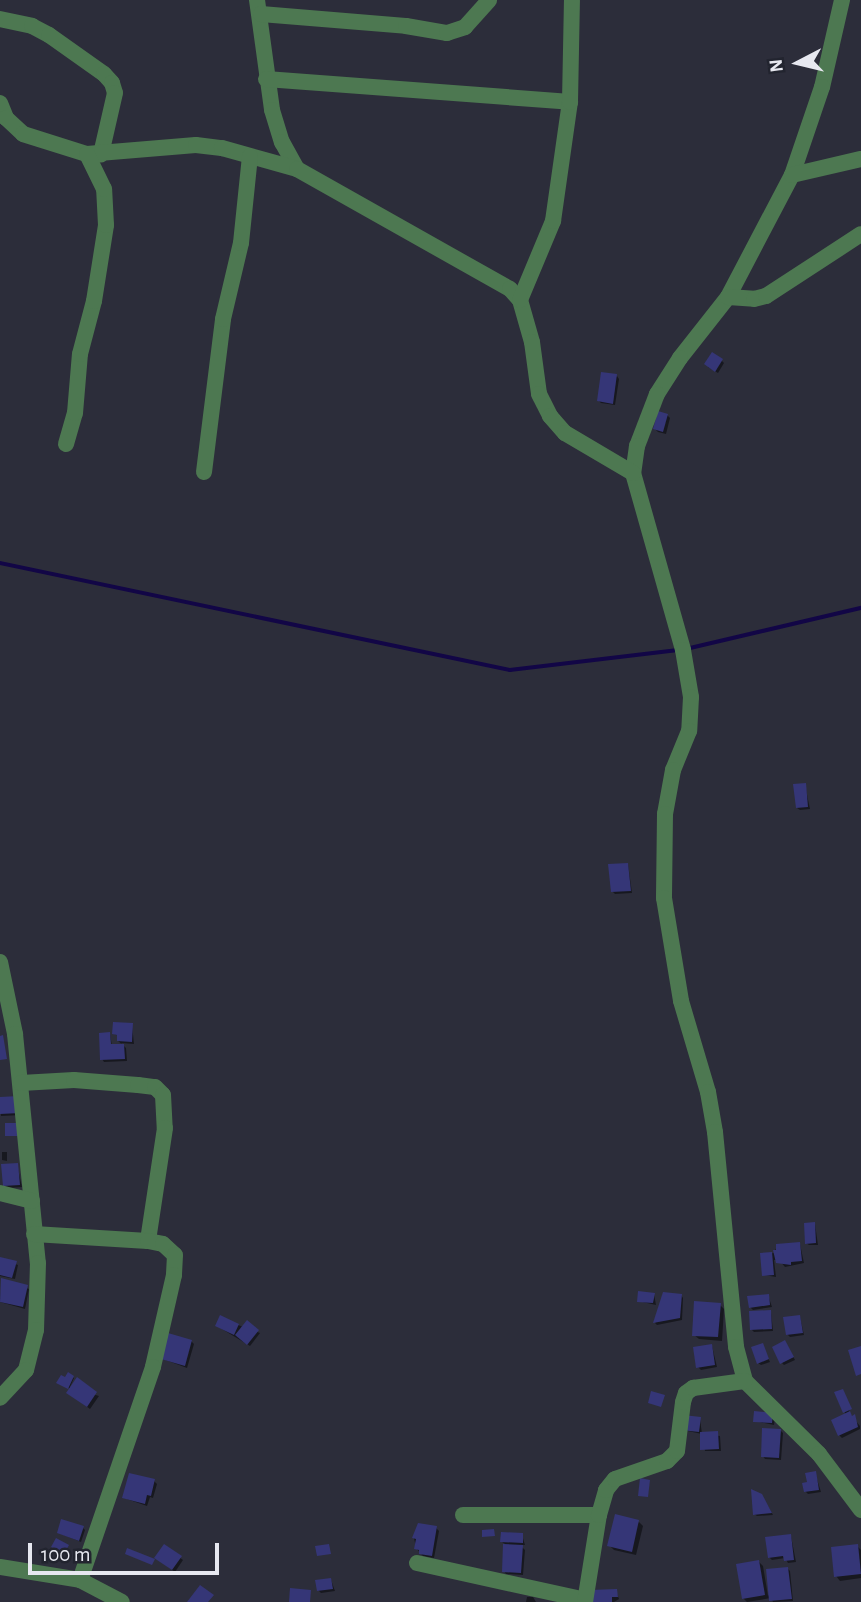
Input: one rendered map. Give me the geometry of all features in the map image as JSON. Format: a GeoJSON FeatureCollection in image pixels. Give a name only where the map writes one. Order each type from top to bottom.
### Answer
{"type":"FeatureCollection","features":[{"type":"Feature","properties":{"kind":"street"},"geometry":{"type":"LineString","coordinates":[[298,169],[282,142],[266,79],[259,7],[447,33],[465,27],[489,0]]}},
{"type":"Feature","properties":{"kind":"street"},"geometry":{"type":"LineString","coordinates":[[520,300],[553,220],[570,102],[572,0]]}},
{"type":"Feature","properties":{"kind":"street"},"geometry":{"type":"LineString","coordinates":[[842,0],[822,87],[792,175],[728,297],[680,358],[657,394],[636,446],[633,473],[683,650],[691,697],[689,731],[673,770],[665,814],[664,898],[681,1001],[711,1105],[736,1347],[746,1381],[819,1454],[861,1510]]}},
{"type":"Feature","properties":{"kind":"street"},"geometry":{"type":"LineString","coordinates":[[1,20],[32,26],[49,35],[104,74],[112,83],[115,93],[94,154],[104,189],[106,225],[94,301],[80,354],[75,413],[66,444]]}},
{"type":"Feature","properties":{"kind":"street"},"geometry":{"type":"LineString","coordinates":[[266,79],[570,102]]}},
{"type":"Feature","properties":{"kind":"street"},"geometry":{"type":"LineString","coordinates":[[0,103],[6,118],[23,134],[94,154],[168,145],[196,145],[298,169],[510,289],[520,300],[532,342],[539,394],[550,416],[565,433],[633,473]]}},
{"type":"Feature","properties":{"kind":"street"},"geometry":{"type":"LineString","coordinates":[[204,472],[223,319],[241,243],[250,156]]}},
{"type":"Feature","properties":{"kind":"street"},"geometry":{"type":"LineString","coordinates":[[792,175],[861,159]]}},
{"type":"Feature","properties":{"kind":"street"},"geometry":{"type":"LineString","coordinates":[[728,297],[754,299],[766,296],[861,234]]}},
{"type":"Feature","properties":{"kind":"street"},"geometry":{"type":"LineString","coordinates":[[0,962],[15,1034],[38,1263],[36,1330],[26,1370],[0,1398]]}},
{"type":"Feature","properties":{"kind":"street"},"geometry":{"type":"LineString","coordinates":[[21,1083],[74,1080],[155,1087],[163,1094],[165,1128],[148,1241]]}},
{"type":"Feature","properties":{"kind":"street"},"geometry":{"type":"LineString","coordinates":[[0,1194],[32,1201]]}},
{"type":"Feature","properties":{"kind":"street"},"geometry":{"type":"LineString","coordinates":[[34,1234],[148,1241],[171,1250],[175,1255],[174,1275],[153,1367],[80,1580]]}},
{"type":"Feature","properties":{"kind":"street"},"geometry":{"type":"LineString","coordinates":[[417,1563],[584,1601],[606,1490],[615,1479],[667,1461],[677,1451],[686,1393],[693,1388],[746,1381]]}},
{"type":"Feature","properties":{"kind":"street"},"geometry":{"type":"LineString","coordinates":[[463,1514],[599,1515]]}},
{"type":"Feature","properties":{"kind":"street"},"geometry":{"type":"LineString","coordinates":[[0,1567],[80,1580],[122,1602]]}},
{"type":"Feature","properties":{"kind":"building"},"geometry":{"type":"Polygon","coordinates":[[[712,352],[723,359],[715,372],[704,364],[712,352]]]}},
{"type":"Feature","properties":{"kind":"building"},"geometry":{"type":"Polygon","coordinates":[[[601,372],[617,374],[613,404],[597,401],[601,372]]]}},
{"type":"Feature","properties":{"kind":"building"},"geometry":{"type":"Polygon","coordinates":[[[658,411],[668,414],[663,432],[653,429],[658,411]]]}},
{"type":"Feature","properties":{"kind":"building"},"geometry":{"type":"Polygon","coordinates":[[[806,783],[808,807],[796,808],[793,784],[806,783]]]}},
{"type":"Feature","properties":{"kind":"building"},"geometry":{"type":"Polygon","coordinates":[[[628,863],[631,891],[611,892],[608,864],[628,863]]]}},
{"type":"Feature","properties":{"kind":"building"},"geometry":{"type":"Polygon","coordinates":[[[113,1022],[133,1023],[132,1042],[117,1041],[117,1035],[112,1034],[113,1022]]]}},
{"type":"Feature","properties":{"kind":"building"},"geometry":{"type":"Polygon","coordinates":[[[110,1032],[111,1044],[124,1044],[125,1059],[100,1060],[99,1033],[110,1032]]]}},
{"type":"Feature","properties":{"kind":"building"},"geometry":{"type":"Polygon","coordinates":[[[3,1035],[7,1059],[0,1060],[0,1036],[3,1035]]]}},
{"type":"Feature","properties":{"kind":"building"},"geometry":{"type":"Polygon","coordinates":[[[19,1096],[20,1113],[0,1114],[0,1097],[19,1096]]]}},
{"type":"Feature","properties":{"kind":"building"},"geometry":{"type":"Polygon","coordinates":[[[5,1123],[23,1123],[23,1136],[5,1136],[5,1123]]]}},
{"type":"Feature","properties":{"kind":"building"},"geometry":{"type":"Polygon","coordinates":[[[18,1163],[20,1185],[3,1186],[1,1164],[18,1163]]]}},
{"type":"Feature","properties":{"kind":"building"},"geometry":{"type":"Polygon","coordinates":[[[815,1222],[816,1243],[805,1244],[804,1223],[815,1222]]]}},
{"type":"Feature","properties":{"kind":"building"},"geometry":{"type":"Polygon","coordinates":[[[800,1242],[802,1261],[791,1262],[791,1265],[776,1263],[773,1250],[776,1250],[776,1244],[800,1242]]]}},
{"type":"Feature","properties":{"kind":"building"},"geometry":{"type":"Polygon","coordinates":[[[772,1252],[774,1275],[762,1276],[760,1253],[772,1252]]]}},
{"type":"Feature","properties":{"kind":"building"},"geometry":{"type":"Polygon","coordinates":[[[0,1257],[17,1261],[12,1278],[0,1275],[0,1257]]]}},
{"type":"Feature","properties":{"kind":"building"},"geometry":{"type":"Polygon","coordinates":[[[1,1278],[28,1285],[23,1307],[0,1302],[1,1278]]]}},
{"type":"Feature","properties":{"kind":"building"},"geometry":{"type":"Polygon","coordinates":[[[638,1291],[655,1293],[653,1303],[637,1302],[638,1291]]]}},
{"type":"Feature","properties":{"kind":"building"},"geometry":{"type":"Polygon","coordinates":[[[663,1292],[682,1294],[680,1318],[653,1323],[663,1292]]]}},
{"type":"Feature","properties":{"kind":"building"},"geometry":{"type":"Polygon","coordinates":[[[769,1294],[770,1305],[749,1308],[747,1296],[769,1294]]]}},
{"type":"Feature","properties":{"kind":"building"},"geometry":{"type":"Polygon","coordinates":[[[694,1301],[721,1303],[718,1337],[692,1336],[694,1301]]]}},
{"type":"Feature","properties":{"kind":"building"},"geometry":{"type":"Polygon","coordinates":[[[771,1310],[772,1329],[750,1330],[749,1311],[771,1310]]]}},
{"type":"Feature","properties":{"kind":"building"},"geometry":{"type":"Polygon","coordinates":[[[220,1315],[239,1324],[234,1335],[215,1326],[220,1315]]]}},
{"type":"Feature","properties":{"kind":"building"},"geometry":{"type":"Polygon","coordinates":[[[800,1315],[803,1333],[786,1335],[783,1317],[800,1315]]]}},
{"type":"Feature","properties":{"kind":"building"},"geometry":{"type":"Polygon","coordinates":[[[247,1320],[259,1330],[247,1345],[235,1335],[247,1320]]]}},
{"type":"Feature","properties":{"kind":"building"},"geometry":{"type":"Polygon","coordinates":[[[168,1333],[192,1340],[185,1366],[161,1359],[168,1333]]]}},
{"type":"Feature","properties":{"kind":"building"},"geometry":{"type":"Polygon","coordinates":[[[785,1340],[794,1357],[780,1364],[772,1347],[785,1340]]]}},
{"type":"Feature","properties":{"kind":"building"},"geometry":{"type":"Polygon","coordinates":[[[763,1343],[769,1359],[757,1364],[751,1347],[763,1343]]]}},
{"type":"Feature","properties":{"kind":"building"},"geometry":{"type":"Polygon","coordinates":[[[712,1344],[715,1365],[696,1368],[693,1347],[712,1344]]]}},
{"type":"Feature","properties":{"kind":"building"},"geometry":{"type":"Polygon","coordinates":[[[861,1346],[861,1374],[856,1376],[848,1350],[861,1346]]]}},
{"type":"Feature","properties":{"kind":"building"},"geometry":{"type":"Polygon","coordinates":[[[68,1372],[74,1376],[68,1389],[56,1383],[61,1375],[65,1377],[68,1372]]]}},
{"type":"Feature","properties":{"kind":"building"},"geometry":{"type":"Polygon","coordinates":[[[77,1377],[97,1392],[87,1407],[66,1393],[77,1377]]]}},
{"type":"Feature","properties":{"kind":"building"},"geometry":{"type":"Polygon","coordinates":[[[843,1389],[852,1409],[843,1413],[834,1392],[843,1389]]]}},
{"type":"Feature","properties":{"kind":"building"},"geometry":{"type":"Polygon","coordinates":[[[651,1391],[665,1395],[661,1407],[648,1403],[651,1391]]]}},
{"type":"Feature","properties":{"kind":"building"},"geometry":{"type":"Polygon","coordinates":[[[754,1411],[773,1413],[772,1423],[753,1422],[754,1411]]]}},
{"type":"Feature","properties":{"kind":"building"},"geometry":{"type":"Polygon","coordinates":[[[850,1411],[852,1416],[855,1414],[858,1427],[838,1436],[831,1420],[850,1411]]]}},
{"type":"Feature","properties":{"kind":"building"},"geometry":{"type":"Polygon","coordinates":[[[683,1415],[701,1417],[699,1432],[681,1430],[683,1415]]]}},
{"type":"Feature","properties":{"kind":"building"},"geometry":{"type":"Polygon","coordinates":[[[762,1428],[781,1429],[779,1458],[761,1457],[762,1428]]]}},
{"type":"Feature","properties":{"kind":"building"},"geometry":{"type":"Polygon","coordinates":[[[718,1431],[719,1449],[700,1450],[700,1432],[718,1431]]]}},
{"type":"Feature","properties":{"kind":"building"},"geometry":{"type":"Polygon","coordinates":[[[816,1471],[819,1490],[804,1492],[802,1483],[807,1482],[805,1473],[816,1471]]]}},
{"type":"Feature","properties":{"kind":"building"},"geometry":{"type":"Polygon","coordinates":[[[129,1473],[155,1479],[151,1496],[147,1495],[145,1504],[122,1498],[129,1473]]]}},
{"type":"Feature","properties":{"kind":"building"},"geometry":{"type":"Polygon","coordinates":[[[640,1478],[650,1480],[648,1497],[638,1496],[640,1478]]]}},
{"type":"Feature","properties":{"kind":"building"},"geometry":{"type":"Polygon","coordinates":[[[751,1489],[762,1494],[772,1513],[753,1515],[751,1489]]]}},
{"type":"Feature","properties":{"kind":"building"},"geometry":{"type":"Polygon","coordinates":[[[615,1514],[639,1520],[632,1552],[607,1546],[615,1514]]]}},
{"type":"Feature","properties":{"kind":"building"},"geometry":{"type":"Polygon","coordinates":[[[61,1519],[84,1526],[79,1541],[57,1533],[61,1519]]]}},
{"type":"Feature","properties":{"kind":"building"},"geometry":{"type":"Polygon","coordinates":[[[418,1523],[437,1526],[432,1556],[419,1554],[419,1550],[414,1549],[416,1539],[412,1538],[418,1523]]]}},
{"type":"Feature","properties":{"kind":"building"},"geometry":{"type":"Polygon","coordinates":[[[494,1529],[495,1536],[482,1537],[482,1530],[494,1529]]]}},
{"type":"Feature","properties":{"kind":"building"},"geometry":{"type":"Polygon","coordinates":[[[501,1532],[523,1533],[523,1543],[500,1542],[501,1532]]]}},
{"type":"Feature","properties":{"kind":"building"},"geometry":{"type":"Polygon","coordinates":[[[791,1534],[794,1560],[784,1561],[783,1556],[768,1558],[765,1537],[791,1534]]]}},
{"type":"Feature","properties":{"kind":"building"},"geometry":{"type":"Polygon","coordinates":[[[56,1538],[69,1545],[64,1554],[51,1547],[56,1538]]]}},
{"type":"Feature","properties":{"kind":"building"},"geometry":{"type":"Polygon","coordinates":[[[164,1544],[182,1556],[172,1570],[154,1558],[164,1544]]]}},
{"type":"Feature","properties":{"kind":"building"},"geometry":{"type":"Polygon","coordinates":[[[329,1544],[331,1554],[317,1556],[315,1546],[329,1544]]]}},
{"type":"Feature","properties":{"kind":"building"},"geometry":{"type":"Polygon","coordinates":[[[503,1544],[523,1545],[521,1573],[502,1572],[503,1544]]]}},
{"type":"Feature","properties":{"kind":"building"},"geometry":{"type":"Polygon","coordinates":[[[858,1544],[861,1574],[834,1577],[831,1547],[858,1544]]]}},
{"type":"Feature","properties":{"kind":"building"},"geometry":{"type":"Polygon","coordinates":[[[127,1548],[155,1559],[152,1565],[125,1554],[127,1548]]]}},
{"type":"Feature","properties":{"kind":"building"},"geometry":{"type":"Polygon","coordinates":[[[759,1560],[765,1595],[742,1599],[736,1564],[759,1560]]]}},
{"type":"Feature","properties":{"kind":"building"},"geometry":{"type":"Polygon","coordinates":[[[788,1567],[792,1599],[769,1601],[766,1569],[788,1567]]]}},
{"type":"Feature","properties":{"kind":"building"},"geometry":{"type":"Polygon","coordinates":[[[331,1578],[333,1589],[317,1591],[315,1580],[331,1578]]]}},
{"type":"Feature","properties":{"kind":"building"},"geometry":{"type":"Polygon","coordinates":[[[200,1585],[214,1595],[208,1602],[187,1602],[200,1585]]]}},
{"type":"Feature","properties":{"kind":"building"},"geometry":{"type":"Polygon","coordinates":[[[290,1588],[311,1590],[310,1602],[289,1602],[290,1588]]]}},
{"type":"Feature","properties":{"kind":"building"},"geometry":{"type":"Polygon","coordinates":[[[617,1589],[618,1597],[612,1597],[612,1602],[590,1602],[590,1590],[617,1589]]]}},
{"type":"Feature","properties":{"kind":"waterway"},"geometry":{"type":"LineString","coordinates":[[0,563],[510,670],[678,650]]}},
{"type":"Feature","properties":{"kind":"waterway"},"geometry":{"type":"LineString","coordinates":[[686,649],[861,608]]}}]}
